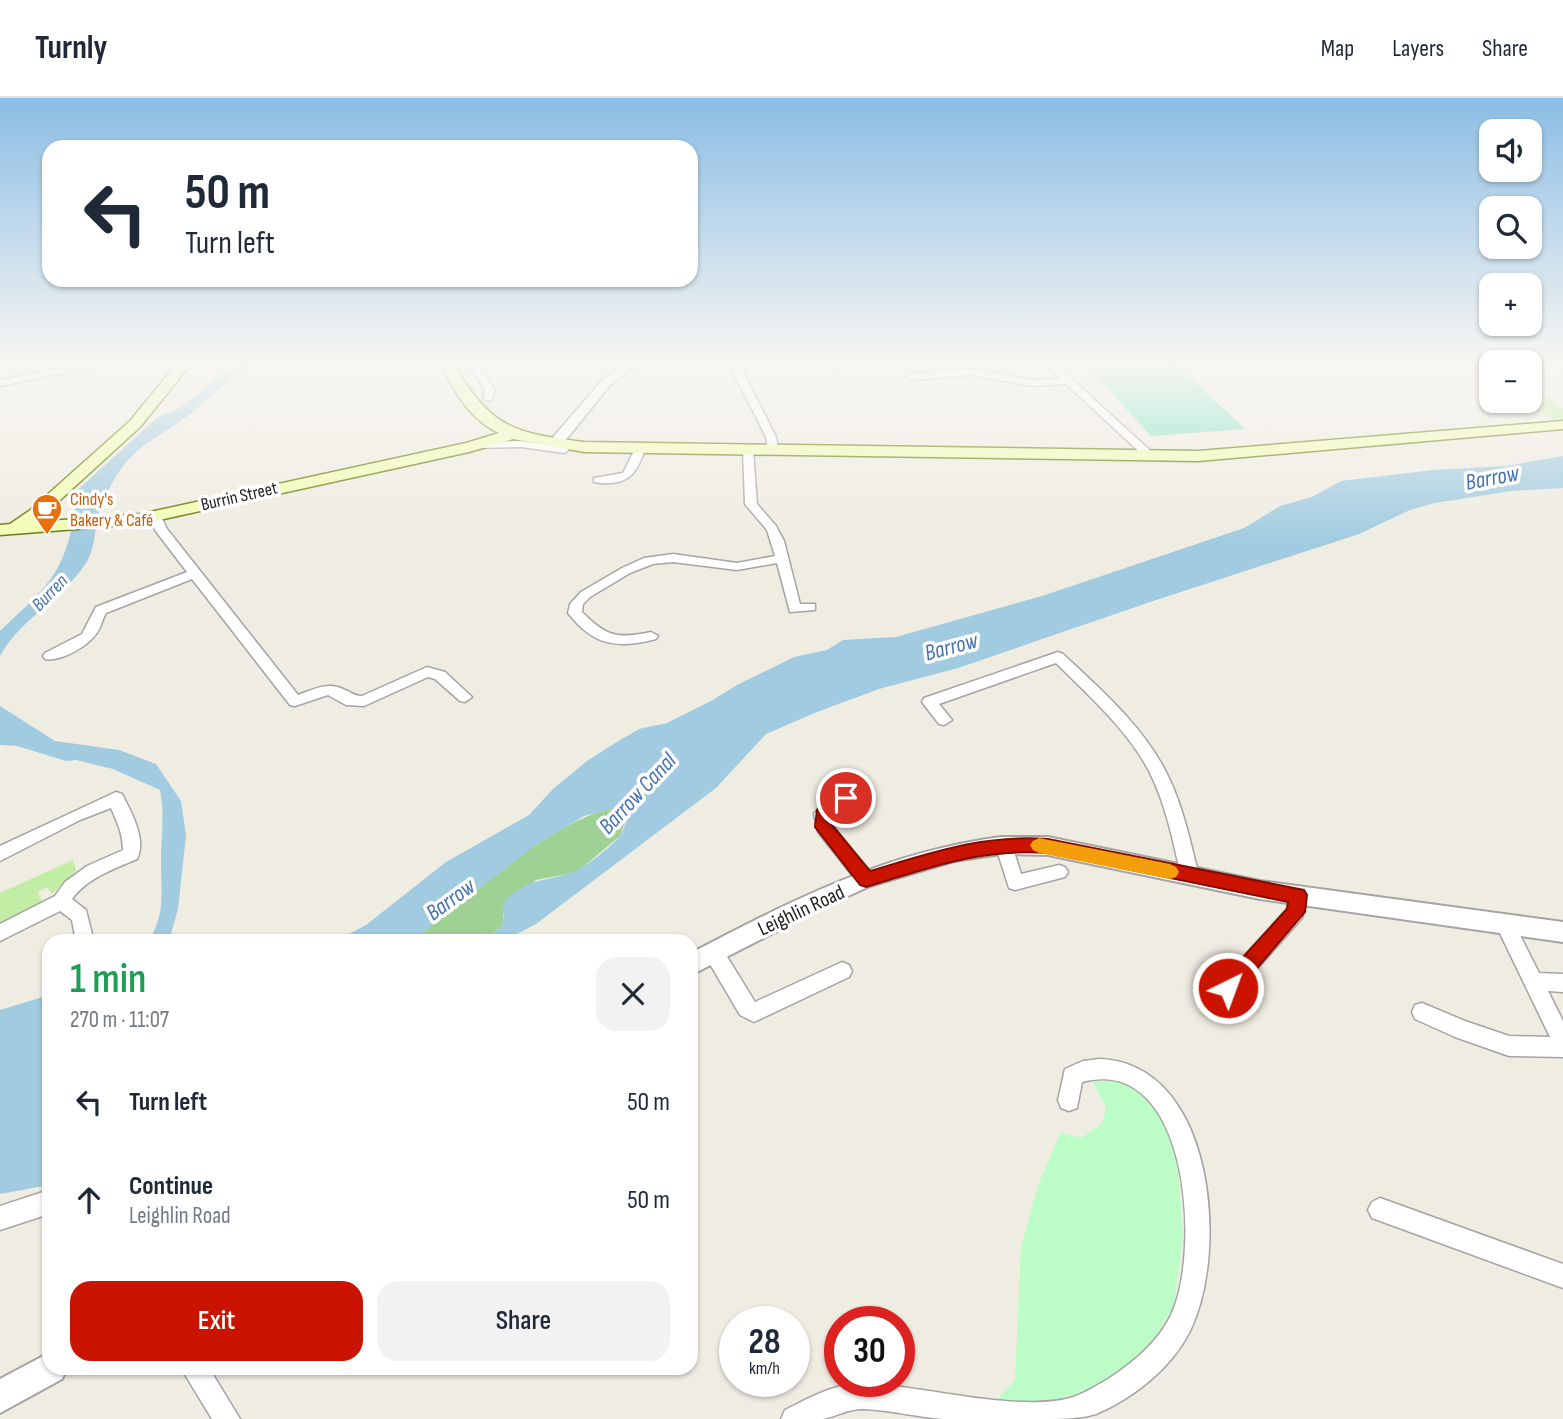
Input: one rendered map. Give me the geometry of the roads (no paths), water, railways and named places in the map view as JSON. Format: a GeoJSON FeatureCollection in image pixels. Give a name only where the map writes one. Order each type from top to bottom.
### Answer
{"type":"FeatureCollection","features":[{"type":"Feature","properties":{"kind":"main road"},"geometry":{"type":"LineString","coordinates":[[5,533],[35,515],[137,422]]}},
{"type":"Feature","properties":{"kind":"main road"},"geometry":{"type":"LineString","coordinates":[[487,422],[510,435],[559,447],[1150,456],[1233,454],[1563,425]]}},
{"type":"Feature","properties":{"kind":"main road","name":"Burrin Street"},"geometry":{"type":"LineString","coordinates":[[5,533],[105,524],[156,516],[476,446],[510,435]]}},
{"type":"Feature","properties":{"kind":"street"},"geometry":{"type":"LineString","coordinates":[[559,447],[578,422]]}},
{"type":"Feature","properties":{"kind":"street"},"geometry":{"type":"LineString","coordinates":[[763,422],[771,437],[773,449]]}},
{"type":"Feature","properties":{"kind":"street"},"geometry":{"type":"LineString","coordinates":[[1113,422],[1150,456]]}},
{"type":"Feature","properties":{"kind":"street","name":"Burrin Street"},"geometry":{"type":"LineString","coordinates":[[476,446],[521,444],[559,447]]}},
{"type":"Feature","properties":{"kind":"street"},"geometry":{"type":"LineString","coordinates":[[598,480],[628,477],[632,473],[640,449]]}},
{"type":"Feature","properties":{"kind":"street"},"geometry":{"type":"LineString","coordinates":[[452,451],[533,450]]}},
{"type":"Feature","properties":{"kind":"street"},"geometry":{"type":"LineString","coordinates":[[748,450],[751,505],[772,529],[778,541],[780,558],[795,609],[810,607]]}},
{"type":"Feature","properties":{"kind":"street"},"geometry":{"type":"LineString","coordinates":[[156,516],[162,530],[295,701],[328,690],[340,693],[351,701],[364,701],[428,673],[440,675],[465,697]]}},
{"type":"Feature","properties":{"kind":"street"},"geometry":{"type":"LineString","coordinates":[[651,636],[627,641],[603,639],[575,613],[575,606],[579,598],[620,574],[658,559],[680,558],[722,566],[744,566],[780,558]]}},
{"type":"Feature","properties":{"kind":"street"},"geometry":{"type":"LineString","coordinates":[[50,656],[80,643],[94,628],[97,614],[101,610],[195,573]]}},
{"type":"Feature","properties":{"kind":"street"},"geometry":{"type":"LineString","coordinates":[[944,720],[929,702],[1058,657],[1122,725],[1158,770],[1170,801],[1190,876]]}},
{"type":"Feature","properties":{"kind":"street"},"geometry":{"type":"LineString","coordinates":[[859,792],[833,804],[822,814],[824,827],[866,880]]}},
{"type":"Feature","properties":{"kind":"street"},"geometry":{"type":"LineString","coordinates":[[0,855],[116,798],[120,810],[130,824],[133,838],[131,854],[93,871],[72,887],[61,901],[0,933]]}},
{"type":"Feature","properties":{"kind":"street"},"geometry":{"type":"LineString","coordinates":[[1004,844],[1012,881],[1015,883],[1059,872]]}},
{"type":"Feature","properties":{"kind":"street","name":"Leighlin Road"},"geometry":{"type":"LineString","coordinates":[[698,961],[866,880],[960,851],[1004,844],[1048,846],[1297,895],[1563,932]]}},
{"type":"Feature","properties":{"kind":"street"},"geometry":{"type":"LineString","coordinates":[[1228,988],[1296,912],[1297,895]]}},
{"type":"Feature","properties":{"kind":"street"},"geometry":{"type":"LineString","coordinates":[[61,901],[80,916],[83,934]]}},
{"type":"Feature","properties":{"kind":"street"},"geometry":{"type":"LineString","coordinates":[[1422,1012],[1461,1030],[1509,1046],[1563,1045],[1504,923]]}},
{"type":"Feature","properties":{"kind":"street"},"geometry":{"type":"LineString","coordinates":[[714,953],[747,1008],[754,1013],[842,971]]}},
{"type":"Feature","properties":{"kind":"street"},"geometry":{"type":"LineString","coordinates":[[1532,982],[1563,983]]}},
{"type":"Feature","properties":{"kind":"street"},"geometry":{"type":"LineString","coordinates":[[794,1419],[837,1399],[862,1396],[949,1413],[1027,1416],[1063,1413],[1094,1402],[1145,1367],[1165,1348],[1182,1320],[1194,1283],[1199,1246],[1196,1197],[1189,1165],[1172,1114],[1159,1095],[1141,1080],[1125,1073],[1104,1069],[1082,1071],[1072,1076],[1069,1100]]}},
{"type":"Feature","properties":{"kind":"street"},"geometry":{"type":"LineString","coordinates":[[0,1217],[42,1204]]}},
{"type":"Feature","properties":{"kind":"street"},"geometry":{"type":"LineString","coordinates":[[1380,1210],[1563,1276]]}},
{"type":"Feature","properties":{"kind":"street"},"geometry":{"type":"LineString","coordinates":[[0,1397],[42,1373]]}},
{"type":"Feature","properties":{"kind":"street"},"geometry":{"type":"LineString","coordinates":[[199,1375],[227,1419]]}},
{"type":"Feature","properties":{"kind":"water","name":"Burren"},"geometry":{"type":"Polygon","coordinates":[[[153,422],[180,422],[143,447],[119,472],[100,509],[90,556],[86,563],[66,588],[19,631],[0,656],[0,631],[35,598],[60,563],[74,517],[75,504],[72,495],[153,422]]]}},
{"type":"Feature","properties":{"kind":"water"},"geometry":{"type":"Polygon","coordinates":[[[1563,456],[1563,488],[1511,491],[1435,503],[1410,510],[1359,534],[958,668],[879,689],[766,734],[716,788],[536,924],[517,934],[493,934],[504,924],[503,904],[518,890],[534,882],[576,871],[603,852],[622,832],[629,812],[624,806],[584,816],[537,844],[421,934],[349,934],[366,925],[446,862],[529,815],[553,789],[587,761],[612,745],[639,729],[667,723],[794,657],[827,650],[843,640],[896,637],[1042,596],[1244,528],[1280,506],[1312,497],[1341,481],[1433,470],[1506,466],[1563,456]]]}},
{"type":"Feature","properties":{"kind":"water"},"geometry":{"type":"Polygon","coordinates":[[[0,706],[55,741],[119,750],[156,764],[181,801],[186,835],[178,909],[171,934],[153,934],[158,922],[161,902],[163,817],[160,790],[113,769],[76,760],[66,761],[17,746],[0,745],[0,706]]]}},
{"type":"Feature","properties":{"kind":"water"},"geometry":{"type":"Polygon","coordinates":[[[42,997],[42,1186],[0,1194],[0,1010],[42,997]]]}},
{"type":"Feature","properties":{"kind":"place","name":"Cindy's Bakery & Café"},"geometry":{"type":"Point","coordinates":[47,536]}},
{"type":"Feature","properties":{"kind":"water label","name":"Barrow"},"geometry":{"type":"Point","coordinates":[1492,477]}},
{"type":"Feature","properties":{"kind":"water label","name":"Barrow"},"geometry":{"type":"Point","coordinates":[951,646]}},
{"type":"Feature","properties":{"kind":"water label","name":"Barrow Canal"},"geometry":{"type":"Point","coordinates":[637,793]}},
{"type":"Feature","properties":{"kind":"water label","name":"Barrow"},"geometry":{"type":"Point","coordinates":[450,899]}}]}
